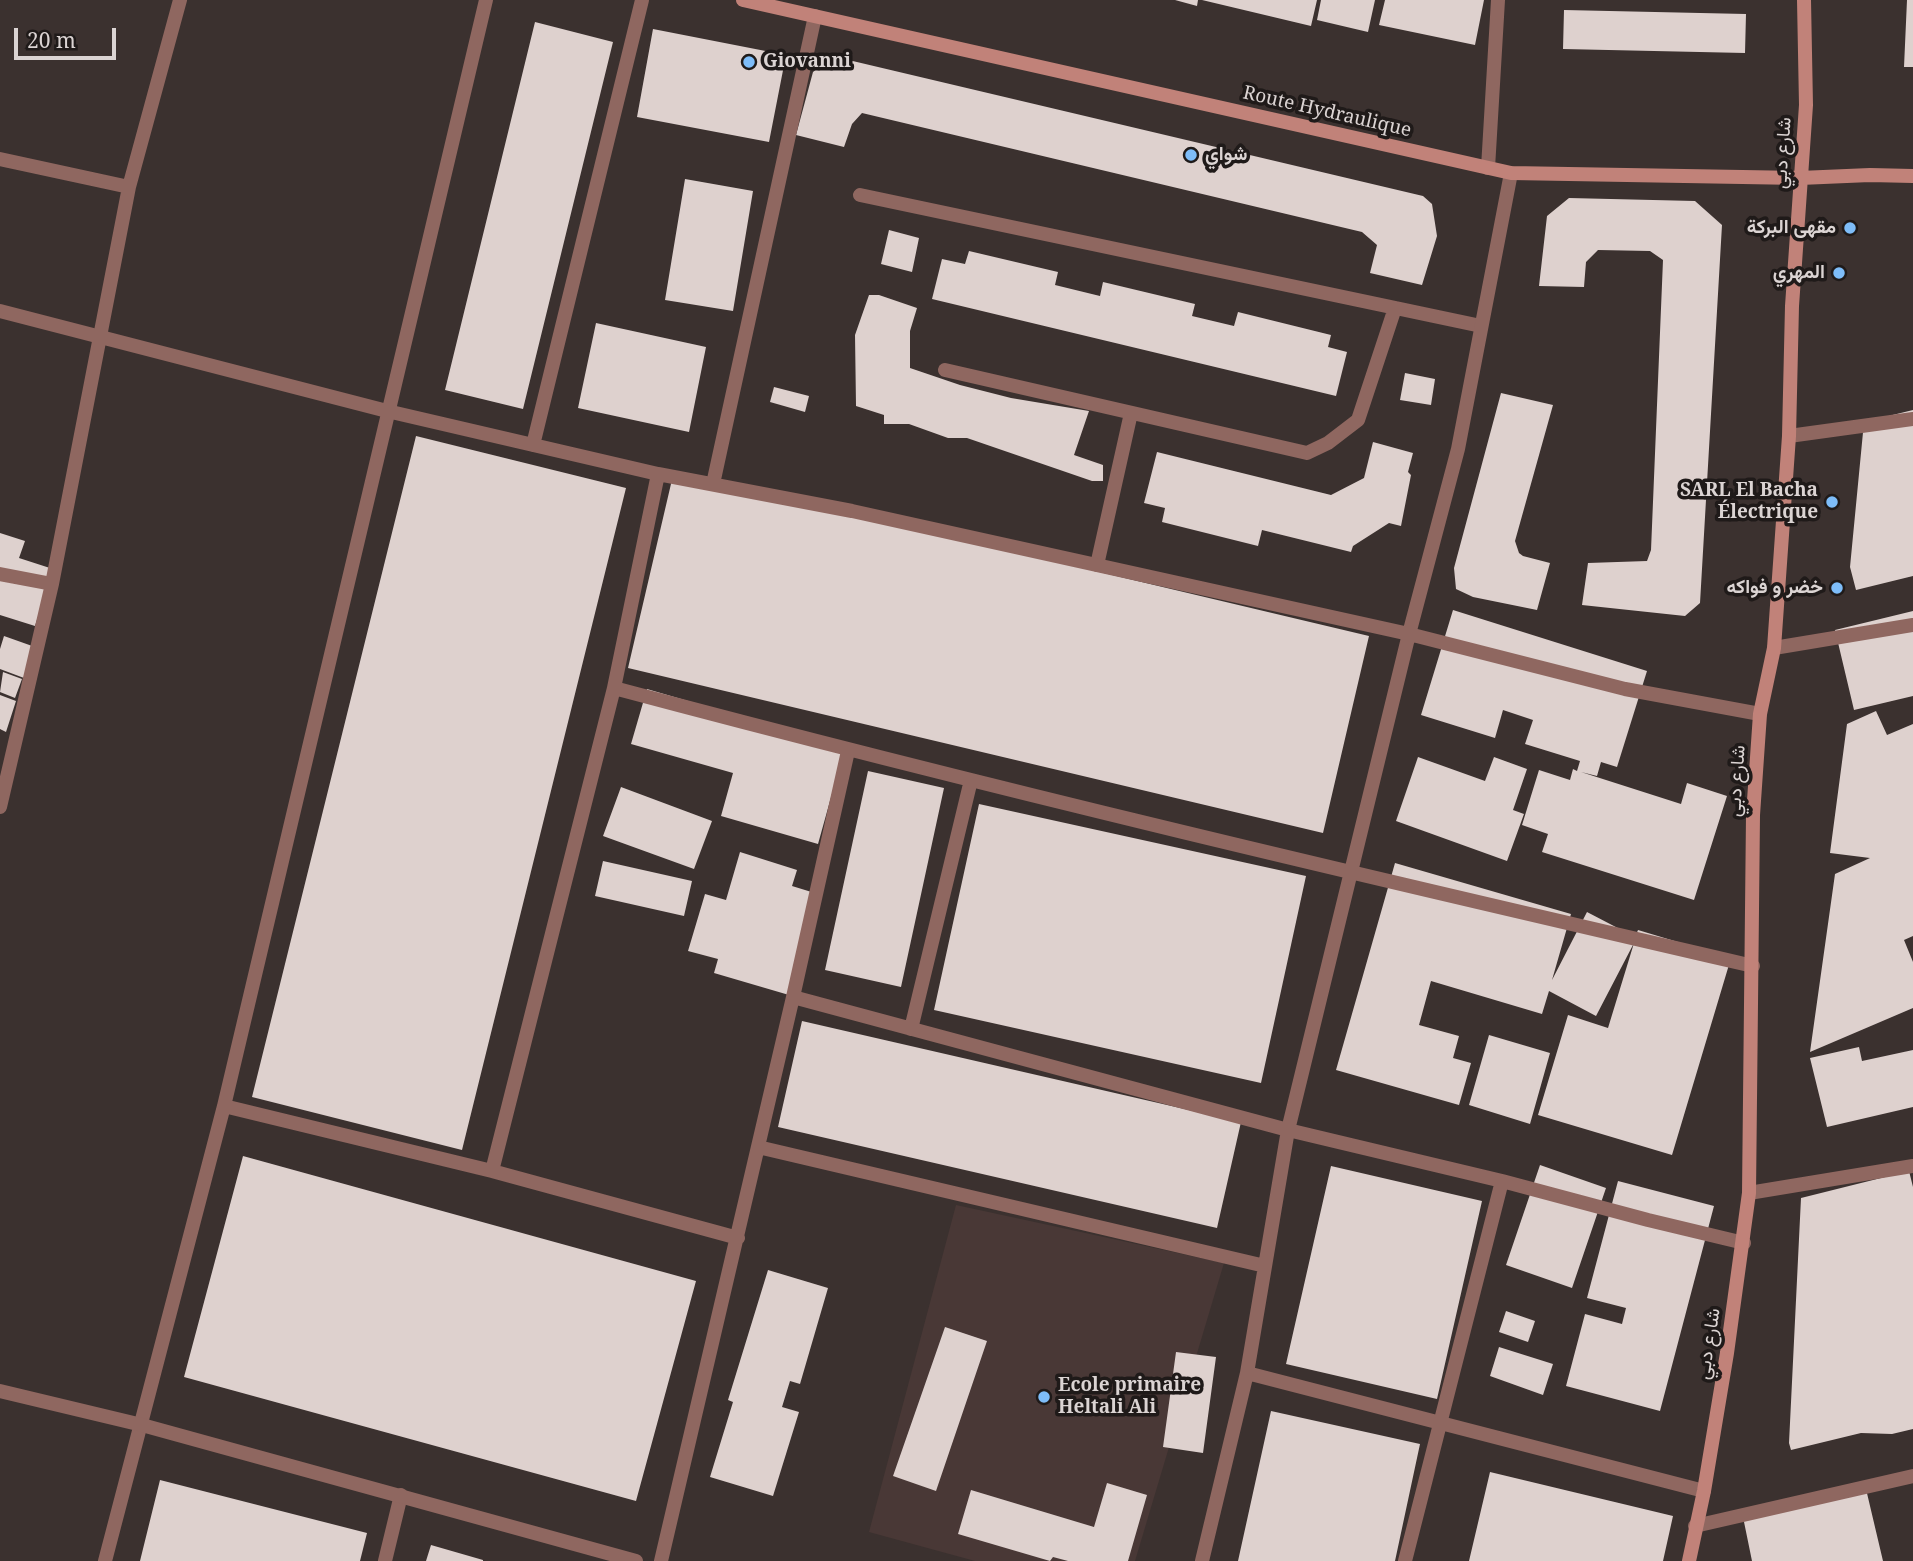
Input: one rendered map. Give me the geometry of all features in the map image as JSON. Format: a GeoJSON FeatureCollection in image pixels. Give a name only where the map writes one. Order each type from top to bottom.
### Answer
{"type":"FeatureCollection","features":[{"type":"Feature","properties":{"kind":"main road","name":"Route Hydraulique"},"geometry":{"type":"LineString","coordinates":[[743,0],[1511,173],[1800,178],[1913,176]]}},
{"type":"Feature","properties":{"kind":"main road","name":"شارع دبي"},"geometry":{"type":"LineString","coordinates":[[1689,1561],[1704,1491],[1744,1243],[1749,1193],[1753,815],[1760,714],[1774,648],[1789,436],[1792,306],[1806,105],[1804,0]]}},
{"type":"Feature","properties":{"kind":"street"},"geometry":{"type":"LineString","coordinates":[[0,807],[52,583],[130,187],[180,0]]}},
{"type":"Feature","properties":{"kind":"street"},"geometry":{"type":"LineString","coordinates":[[105,1561],[224,1106],[485,0]]}},
{"type":"Feature","properties":{"kind":"street"},"geometry":{"type":"LineString","coordinates":[[533,445],[642,0]]}},
{"type":"Feature","properties":{"kind":"street"},"geometry":{"type":"LineString","coordinates":[[1488,168],[1498,0]]}},
{"type":"Feature","properties":{"kind":"street"},"geometry":{"type":"LineString","coordinates":[[713,484],[815,16]]}},
{"type":"Feature","properties":{"kind":"street"},"geometry":{"type":"LineString","coordinates":[[0,159],[130,187]]}},
{"type":"Feature","properties":{"kind":"street"},"geometry":{"type":"LineString","coordinates":[[1202,1561],[1247,1373],[1287,1130],[1409,634],[1458,449],[1511,173]]}},
{"type":"Feature","properties":{"kind":"street"},"geometry":{"type":"LineString","coordinates":[[860,195],[1481,326]]}},
{"type":"Feature","properties":{"kind":"street"},"geometry":{"type":"LineString","coordinates":[[944,370],[1307,453],[1328,443],[1358,420],[1395,308]]}},
{"type":"Feature","properties":{"kind":"street"},"geometry":{"type":"LineString","coordinates":[[0,311],[387,411],[658,474],[852,511],[1409,634],[1625,689],[1760,714]]}},
{"type":"Feature","properties":{"kind":"street"},"geometry":{"type":"LineString","coordinates":[[1097,565],[1130,413]]}},
{"type":"Feature","properties":{"kind":"street"},"geometry":{"type":"LineString","coordinates":[[1789,436],[1913,419]]}},
{"type":"Feature","properties":{"kind":"street"},"geometry":{"type":"LineString","coordinates":[[492,1171],[614,688],[658,474]]}},
{"type":"Feature","properties":{"kind":"street"},"geometry":{"type":"LineString","coordinates":[[0,574],[52,583]]}},
{"type":"Feature","properties":{"kind":"street"},"geometry":{"type":"LineString","coordinates":[[1774,648],[1913,625]]}},
{"type":"Feature","properties":{"kind":"street"},"geometry":{"type":"LineString","coordinates":[[614,688],[848,751],[1350,873],[1753,966]]}},
{"type":"Feature","properties":{"kind":"street"},"geometry":{"type":"LineString","coordinates":[[661,1561],[738,1238],[848,751]]}},
{"type":"Feature","properties":{"kind":"street"},"geometry":{"type":"LineString","coordinates":[[911,1029],[971,780]]}},
{"type":"Feature","properties":{"kind":"street"},"geometry":{"type":"LineString","coordinates":[[793,996],[1287,1130],[1503,1181],[1744,1243]]}},
{"type":"Feature","properties":{"kind":"street"},"geometry":{"type":"LineString","coordinates":[[224,1106],[492,1171],[738,1238]]}},
{"type":"Feature","properties":{"kind":"street"},"geometry":{"type":"LineString","coordinates":[[758,1147],[1265,1266]]}},
{"type":"Feature","properties":{"kind":"street"},"geometry":{"type":"LineString","coordinates":[[1749,1193],[1913,1166]]}},
{"type":"Feature","properties":{"kind":"street"},"geometry":{"type":"LineString","coordinates":[[1405,1561],[1470,1300],[1503,1181]]}},
{"type":"Feature","properties":{"kind":"street"},"geometry":{"type":"LineString","coordinates":[[1247,1373],[1704,1491]]}},
{"type":"Feature","properties":{"kind":"street"},"geometry":{"type":"LineString","coordinates":[[0,1391],[142,1425],[636,1561]]}},
{"type":"Feature","properties":{"kind":"street"},"geometry":{"type":"LineString","coordinates":[[1695,1526],[1913,1476]]}},
{"type":"Feature","properties":{"kind":"street"},"geometry":{"type":"LineString","coordinates":[[385,1561],[401,1495]]}},
{"type":"Feature","properties":{"kind":"shaded area","name":"Ecole primaire Heltali Ali"},"geometry":{"type":"Polygon","coordinates":[[[956,1205],[1224,1263],[1135,1561],[975,1561],[869,1532],[956,1205]]]}},
{"type":"Feature","properties":{"kind":"building"},"geometry":{"type":"Polygon","coordinates":[[[1175,0],[1198,0],[1197,6],[1175,0]]]}},
{"type":"Feature","properties":{"kind":"building"},"geometry":{"type":"Polygon","coordinates":[[[1202,0],[1317,0],[1311,26],[1202,0]]]}},
{"type":"Feature","properties":{"kind":"building"},"geometry":{"type":"Polygon","coordinates":[[[1321,0],[1375,0],[1368,32],[1317,20],[1321,0]]]}},
{"type":"Feature","properties":{"kind":"building"},"geometry":{"type":"Polygon","coordinates":[[[1385,0],[1484,0],[1475,45],[1379,25],[1385,0]]]}},
{"type":"Feature","properties":{"kind":"building"},"geometry":{"type":"Polygon","coordinates":[[[1907,0],[1913,0],[1913,67],[1904,67],[1907,0]]]}},
{"type":"Feature","properties":{"kind":"building"},"geometry":{"type":"Polygon","coordinates":[[[1564,10],[1746,14],[1745,53],[1563,49],[1564,10]]]}},
{"type":"Feature","properties":{"kind":"building"},"geometry":{"type":"Polygon","coordinates":[[[535,22],[613,42],[523,409],[445,390],[535,22]]]}},
{"type":"Feature","properties":{"kind":"building"},"geometry":{"type":"Polygon","coordinates":[[[653,29],[786,55],[769,142],[637,117],[653,29]]]}},
{"type":"Feature","properties":{"kind":"building"},"geometry":{"type":"Polygon","coordinates":[[[840,58],[1423,196],[1432,204],[1437,236],[1422,285],[1370,273],[1377,245],[1362,232],[862,113],[852,124],[844,147],[796,135],[813,72],[828,60],[840,58]]]}},
{"type":"Feature","properties":{"kind":"building"},"geometry":{"type":"Polygon","coordinates":[[[685,179],[753,191],[733,311],[665,300],[685,179]]]}},
{"type":"Feature","properties":{"kind":"building"},"geometry":{"type":"Polygon","coordinates":[[[1569,198],[1695,201],[1722,225],[1700,603],[1685,616],[1582,605],[1588,563],[1647,561],[1651,550],[1663,260],[1650,251],[1598,250],[1586,262],[1584,287],[1539,286],[1547,216],[1569,198]]]}},
{"type":"Feature","properties":{"kind":"building"},"geometry":{"type":"Polygon","coordinates":[[[889,230],[919,238],[912,272],[881,264],[889,230]]]}},
{"type":"Feature","properties":{"kind":"building"},"geometry":{"type":"Polygon","coordinates":[[[969,251],[1058,272],[1055,285],[1100,296],[1103,282],[1195,304],[1192,316],[1234,326],[1238,312],[1331,335],[1328,347],[1347,352],[1336,396],[932,299],[942,259],[965,264],[969,251]]]}},
{"type":"Feature","properties":{"kind":"building"},"geometry":{"type":"Polygon","coordinates":[[[869,295],[879,295],[917,308],[910,331],[910,368],[1011,398],[1089,411],[1074,455],[1103,465],[1103,481],[1092,481],[967,438],[948,438],[909,424],[884,424],[884,415],[856,406],[855,335],[869,295]]]}},
{"type":"Feature","properties":{"kind":"building"},"geometry":{"type":"Polygon","coordinates":[[[596,323],[706,347],[689,432],[578,408],[596,323]]]}},
{"type":"Feature","properties":{"kind":"building"},"geometry":{"type":"Polygon","coordinates":[[[1405,373],[1435,379],[1431,405],[1400,400],[1405,373]]]}},
{"type":"Feature","properties":{"kind":"building"},"geometry":{"type":"Polygon","coordinates":[[[774,387],[809,396],[805,412],[770,402],[774,387]]]}},
{"type":"Feature","properties":{"kind":"building"},"geometry":{"type":"Polygon","coordinates":[[[1501,393],[1553,405],[1515,541],[1519,553],[1523,556],[1550,563],[1537,610],[1473,597],[1456,589],[1454,568],[1501,393]]]}},
{"type":"Feature","properties":{"kind":"building"},"geometry":{"type":"Polygon","coordinates":[[[1913,410],[1913,576],[1856,590],[1850,567],[1864,422],[1913,410]]]}},
{"type":"Feature","properties":{"kind":"building"},"geometry":{"type":"Polygon","coordinates":[[[416,436],[626,488],[462,1150],[252,1097],[416,436]]]}},
{"type":"Feature","properties":{"kind":"building"},"geometry":{"type":"Polygon","coordinates":[[[1373,442],[1413,453],[1401,526],[1389,523],[1353,546],[1351,552],[1262,530],[1258,546],[1162,522],[1165,508],[1144,503],[1157,452],[1331,495],[1364,478],[1373,442]]]}},
{"type":"Feature","properties":{"kind":"building"},"geometry":{"type":"Polygon","coordinates":[[[674,471],[1369,636],[1323,833],[628,668],[674,471]]]}},
{"type":"Feature","properties":{"kind":"building"},"geometry":{"type":"Polygon","coordinates":[[[0,533],[25,541],[19,558],[53,569],[35,626],[0,615],[0,533]]]}},
{"type":"Feature","properties":{"kind":"building"},"geometry":{"type":"Polygon","coordinates":[[[1453,610],[1647,671],[1617,767],[1601,762],[1597,776],[1581,772],[1681,804],[1687,783],[1727,796],[1694,900],[1542,852],[1548,834],[1522,825],[1539,770],[1570,780],[1573,769],[1577,771],[1580,761],[1525,744],[1533,720],[1503,710],[1495,738],[1421,715],[1453,610]]]}},
{"type":"Feature","properties":{"kind":"building"},"geometry":{"type":"Polygon","coordinates":[[[1913,611],[1913,696],[1854,710],[1835,630],[1913,611]]]}},
{"type":"Feature","properties":{"kind":"building"},"geometry":{"type":"Polygon","coordinates":[[[4,636],[35,647],[24,678],[0,669],[0,649],[4,636]]]}},
{"type":"Feature","properties":{"kind":"building"},"geometry":{"type":"Polygon","coordinates":[[[3,672],[22,679],[15,698],[0,692],[3,672]]]}},
{"type":"Feature","properties":{"kind":"building"},"geometry":{"type":"Polygon","coordinates":[[[647,689],[845,747],[818,844],[721,816],[733,773],[631,744],[647,689]]]}},
{"type":"Feature","properties":{"kind":"building"},"geometry":{"type":"Polygon","coordinates":[[[0,695],[16,701],[6,732],[0,729],[0,695]]]}},
{"type":"Feature","properties":{"kind":"building"},"geometry":{"type":"Polygon","coordinates":[[[1876,711],[1887,735],[1913,724],[1913,936],[1904,940],[1913,962],[1913,1008],[1810,1052],[1835,874],[1870,858],[1830,853],[1847,724],[1876,711]]]}},
{"type":"Feature","properties":{"kind":"building"},"geometry":{"type":"Polygon","coordinates":[[[1418,757],[1485,781],[1494,757],[1527,769],[1513,810],[1524,814],[1507,861],[1396,821],[1418,757]]]}},
{"type":"Feature","properties":{"kind":"building"},"geometry":{"type":"Polygon","coordinates":[[[868,771],[944,788],[901,987],[825,970],[868,771]]]}},
{"type":"Feature","properties":{"kind":"building"},"geometry":{"type":"Polygon","coordinates":[[[621,787],[712,821],[694,869],[603,836],[621,787]]]}},
{"type":"Feature","properties":{"kind":"building"},"geometry":{"type":"Polygon","coordinates":[[[979,804],[1306,876],[1261,1083],[934,1010],[979,804]]]}},
{"type":"Feature","properties":{"kind":"building"},"geometry":{"type":"Polygon","coordinates":[[[740,852],[797,870],[792,886],[818,894],[789,995],[714,973],[718,959],[688,951],[705,894],[726,900],[740,852]]]}},
{"type":"Feature","properties":{"kind":"building"},"geometry":{"type":"Polygon","coordinates":[[[603,861],[692,881],[684,916],[595,896],[603,861]]]}},
{"type":"Feature","properties":{"kind":"building"},"geometry":{"type":"Polygon","coordinates":[[[1395,863],[1571,914],[1552,980],[1587,912],[1635,937],[1638,930],[1731,958],[1672,1155],[1538,1115],[1568,1015],[1608,1028],[1634,943],[1596,1016],[1549,991],[1542,1014],[1431,981],[1419,1025],[1459,1036],[1453,1058],[1471,1063],[1459,1105],[1336,1070],[1395,863]]]}},
{"type":"Feature","properties":{"kind":"building"},"geometry":{"type":"Polygon","coordinates":[[[802,1021],[1241,1122],[1217,1228],[778,1127],[802,1021]]]}},
{"type":"Feature","properties":{"kind":"building"},"geometry":{"type":"Polygon","coordinates":[[[1489,1035],[1550,1053],[1530,1124],[1469,1105],[1489,1035]]]}},
{"type":"Feature","properties":{"kind":"building"},"geometry":{"type":"Polygon","coordinates":[[[1859,1047],[1862,1061],[1913,1050],[1913,1107],[1827,1127],[1810,1058],[1859,1047]]]}},
{"type":"Feature","properties":{"kind":"building"},"geometry":{"type":"Polygon","coordinates":[[[243,1156],[696,1281],[636,1501],[184,1377],[243,1156]]]}},
{"type":"Feature","properties":{"kind":"building"},"geometry":{"type":"Polygon","coordinates":[[[1540,1165],[1606,1188],[1572,1288],[1506,1265],[1540,1165]]]}},
{"type":"Feature","properties":{"kind":"building"},"geometry":{"type":"Polygon","coordinates":[[[1331,1166],[1482,1201],[1437,1399],[1286,1364],[1331,1166]]]}},
{"type":"Feature","properties":{"kind":"building"},"geometry":{"type":"Polygon","coordinates":[[[1909,1171],[1913,1187],[1913,1429],[1892,1434],[1861,1433],[1791,1450],[1789,1443],[1801,1198],[1909,1171]]]}},
{"type":"Feature","properties":{"kind":"building"},"geometry":{"type":"Polygon","coordinates":[[[1618,1181],[1714,1206],[1660,1411],[1566,1386],[1585,1314],[1622,1324],[1626,1308],[1587,1298],[1618,1181]]]}},
{"type":"Feature","properties":{"kind":"building"},"geometry":{"type":"Polygon","coordinates":[[[768,1270],[828,1288],[800,1384],[790,1381],[782,1407],[799,1412],[773,1496],[710,1477],[733,1402],[728,1400],[768,1270]]]}},
{"type":"Feature","properties":{"kind":"building"},"geometry":{"type":"Polygon","coordinates":[[[1506,1311],[1535,1321],[1528,1342],[1499,1332],[1506,1311]]]}},
{"type":"Feature","properties":{"kind":"building"},"geometry":{"type":"Polygon","coordinates":[[[945,1327],[987,1341],[936,1491],[893,1476],[945,1327]]]}},
{"type":"Feature","properties":{"kind":"building"},"geometry":{"type":"Polygon","coordinates":[[[1499,1347],[1553,1364],[1543,1395],[1490,1376],[1499,1347]]]}},
{"type":"Feature","properties":{"kind":"building"},"geometry":{"type":"Polygon","coordinates":[[[1176,1352],[1216,1357],[1203,1453],[1163,1447],[1176,1352]]]}},
{"type":"Feature","properties":{"kind":"building"},"geometry":{"type":"Polygon","coordinates":[[[1271,1411],[1420,1444],[1395,1561],[1238,1561],[1271,1411]]]}},
{"type":"Feature","properties":{"kind":"building"},"geometry":{"type":"Polygon","coordinates":[[[1490,1472],[1673,1516],[1663,1561],[1469,1561],[1490,1472]]]}},
{"type":"Feature","properties":{"kind":"building"},"geometry":{"type":"Polygon","coordinates":[[[160,1480],[367,1533],[360,1561],[140,1561],[160,1480]]]}},
{"type":"Feature","properties":{"kind":"building"},"geometry":{"type":"Polygon","coordinates":[[[1107,1483],[1147,1495],[1128,1561],[1068,1561],[1053,1557],[1050,1561],[958,1534],[971,1490],[1094,1527],[1107,1483]]]}},
{"type":"Feature","properties":{"kind":"building"},"geometry":{"type":"Polygon","coordinates":[[[1866,1489],[1883,1561],[1752,1561],[1743,1517],[1866,1489]]]}},
{"type":"Feature","properties":{"kind":"building"},"geometry":{"type":"Polygon","coordinates":[[[431,1545],[483,1560],[483,1561],[426,1561],[431,1545]]]}},
{"type":"Feature","properties":{"kind":"place","name":"Giovanni"},"geometry":{"type":"Point","coordinates":[749,62]}},
{"type":"Feature","properties":{"kind":"place","name":"شواي"},"geometry":{"type":"Point","coordinates":[1191,155]}},
{"type":"Feature","properties":{"kind":"place","name":"مقهى البركة"},"geometry":{"type":"Point","coordinates":[1850,228]}},
{"type":"Feature","properties":{"kind":"place","name":"المهري"},"geometry":{"type":"Point","coordinates":[1839,273]}},
{"type":"Feature","properties":{"kind":"place","name":"SARL El Bacha Électrique"},"geometry":{"type":"Point","coordinates":[1832,502]}},
{"type":"Feature","properties":{"kind":"place","name":"خضر و فواكه"},"geometry":{"type":"Point","coordinates":[1837,588]}},
{"type":"Feature","properties":{"kind":"place","name":"Ecole primaire Heltali Ali"},"geometry":{"type":"Point","coordinates":[1044,1397]}}]}
